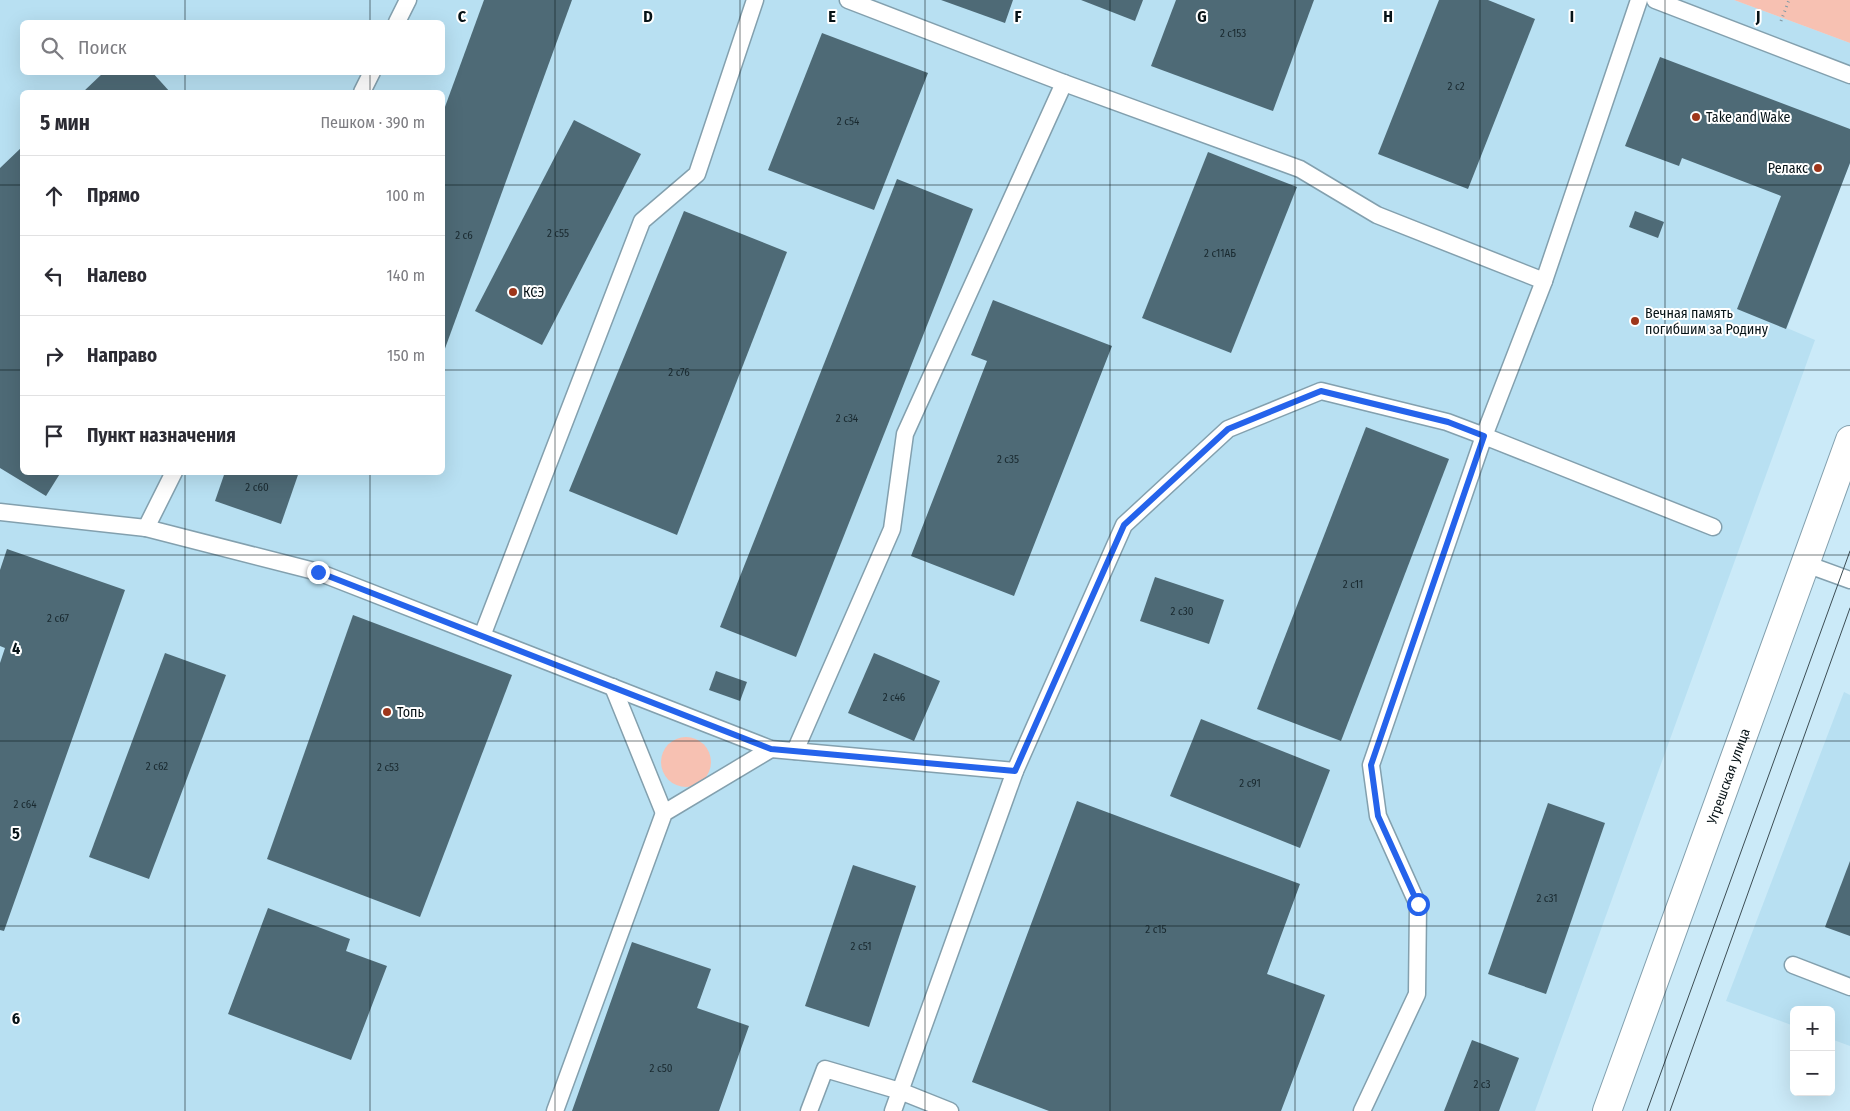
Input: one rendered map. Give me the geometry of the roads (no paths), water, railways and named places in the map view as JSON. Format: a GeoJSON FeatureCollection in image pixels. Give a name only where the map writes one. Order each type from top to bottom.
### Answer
{"type":"FeatureCollection","features":[{"type":"Feature","properties":{"kind":"street","name":"Угрешская улица"},"geometry":{"type":"LineString","coordinates":[[1607,1111],[1850,440]]}},
{"type":"Feature","properties":{"kind":"lane"},"geometry":{"type":"LineString","coordinates":[[398,20],[408,0]]}},
{"type":"Feature","properties":{"kind":"lane"},"geometry":{"type":"LineString","coordinates":[[482,636],[642,220],[697,174],[755,0]]}},
{"type":"Feature","properties":{"kind":"lane"},"geometry":{"type":"LineString","coordinates":[[848,0],[1064,83],[1300,169],[1377,215],[1544,281]]}},
{"type":"Feature","properties":{"kind":"lane"},"geometry":{"type":"LineString","coordinates":[[1362,1111],[1417,994],[1418,904],[1378,816],[1371,765],[1484,436],[1544,281],[1639,0]]}},
{"type":"Feature","properties":{"kind":"lane"},"geometry":{"type":"LineString","coordinates":[[1655,0],[1850,75]]}},
{"type":"Feature","properties":{"kind":"lane"},"geometry":{"type":"LineString","coordinates":[[363,90],[370,75]]}},
{"type":"Feature","properties":{"kind":"lane"},"geometry":{"type":"LineString","coordinates":[[795,751],[892,529],[904,434],[1064,83]]}},
{"type":"Feature","properties":{"kind":"lane"},"geometry":{"type":"LineString","coordinates":[[893,1111],[1015,771],[1124,525],[1228,429],[1321,391],[1448,422],[1713,527]]}},
{"type":"Feature","properties":{"kind":"lane"},"geometry":{"type":"LineString","coordinates":[[146,528],[172,475]]}},
{"type":"Feature","properties":{"kind":"lane"},"geometry":{"type":"LineString","coordinates":[[0,512],[146,528],[318,572],[771,749],[1015,771]]}},
{"type":"Feature","properties":{"kind":"lane"},"geometry":{"type":"LineString","coordinates":[[1806,564],[1850,580]]}},
{"type":"Feature","properties":{"kind":"lane"},"geometry":{"type":"LineString","coordinates":[[613,687],[664,812]]}},
{"type":"Feature","properties":{"kind":"lane"},"geometry":{"type":"LineString","coordinates":[[555,1111],[664,812],[771,749]]}},
{"type":"Feature","properties":{"kind":"lane"},"geometry":{"type":"LineString","coordinates":[[1793,965],[1850,987]]}},
{"type":"Feature","properties":{"kind":"lane"},"geometry":{"type":"LineString","coordinates":[[809,1111],[825,1069],[900,1092],[950,1111]]}},
{"type":"Feature","properties":{"kind":"tram line"},"geometry":{"type":"LineString","coordinates":[[1647,1111],[1850,551]]}},
{"type":"Feature","properties":{"kind":"tram line"},"geometry":{"type":"LineString","coordinates":[[1670,1111],[1850,608]]}},
{"type":"Feature","properties":{"kind":"place","name":"Take and Wake"},"geometry":{"type":"Point","coordinates":[1696,117]}},
{"type":"Feature","properties":{"kind":"place","name":"Релакс"},"geometry":{"type":"Point","coordinates":[1818,168]}},
{"type":"Feature","properties":{"kind":"place","name":"КСЭ"},"geometry":{"type":"Point","coordinates":[513,292]}},
{"type":"Feature","properties":{"kind":"place","name":"Вечная память погибшим за Родину"},"geometry":{"type":"Point","coordinates":[1635,321]}},
{"type":"Feature","properties":{"kind":"place","name":"Топь"},"geometry":{"type":"Point","coordinates":[387,712]}}]}
